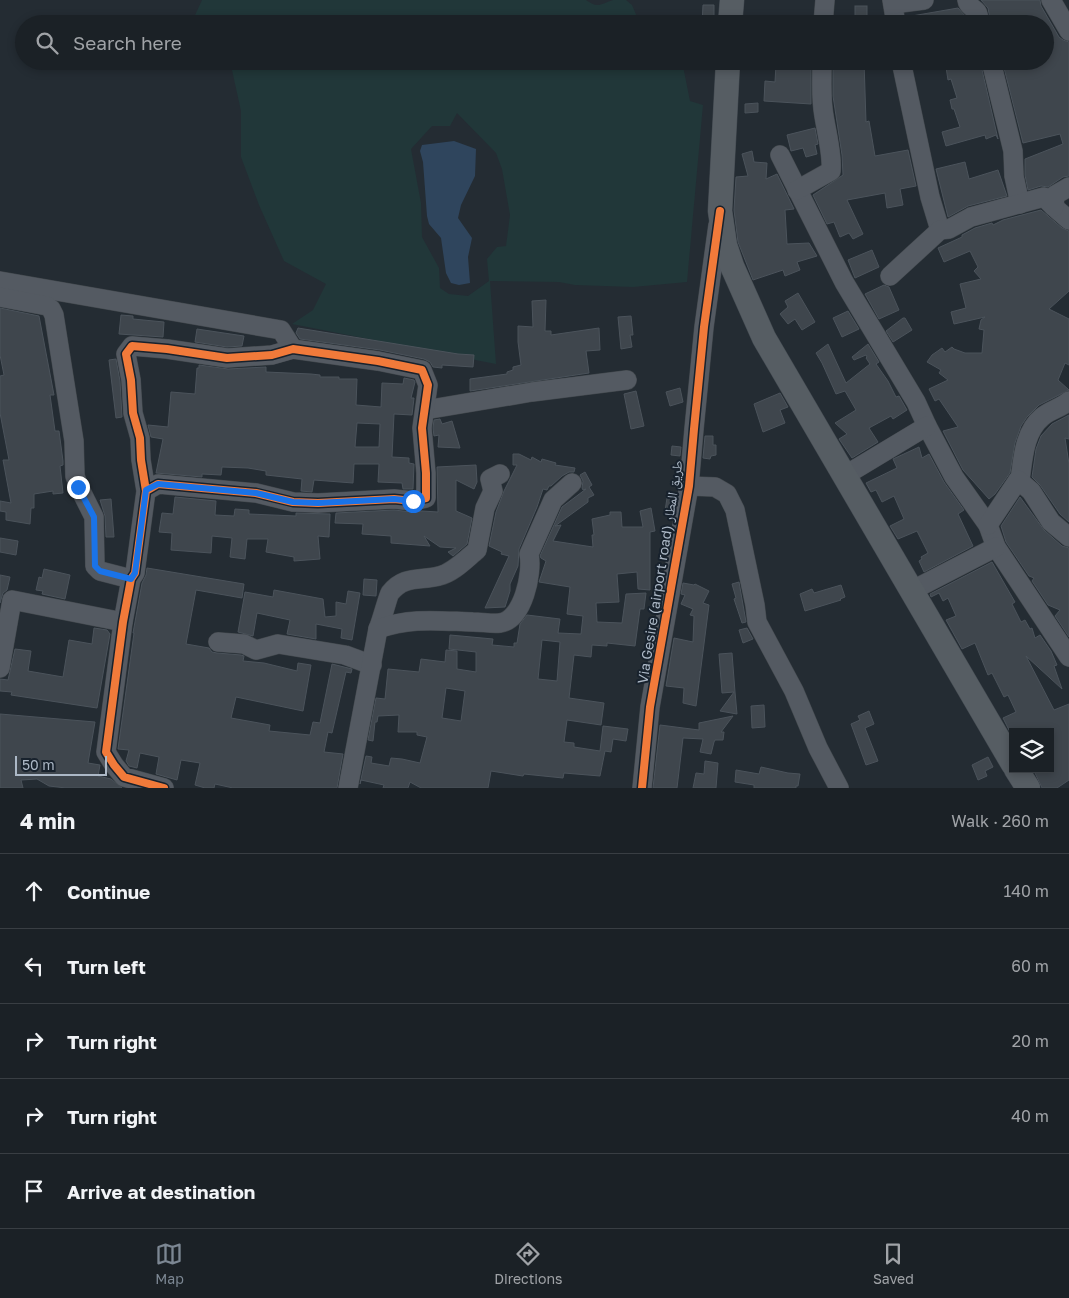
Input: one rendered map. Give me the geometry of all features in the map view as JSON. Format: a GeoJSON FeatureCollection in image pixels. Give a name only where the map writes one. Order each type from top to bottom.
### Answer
{"type":"FeatureCollection","features":[{"type":"Feature","properties":{"kind":"main road"},"geometry":{"type":"LineString","coordinates":[[731,15],[732,0]]}},
{"type":"Feature","properties":{"kind":"main road","name":"Via Gesire (airport road) طريق المطار"},"geometry":{"type":"LineString","coordinates":[[720,211],[728,70]]}},
{"type":"Feature","properties":{"kind":"main road"},"geometry":{"type":"LineString","coordinates":[[720,211],[725,245],[732,266],[764,338],[1009,757]]}},
{"type":"Feature","properties":{"kind":"main road"},"geometry":{"type":"LineString","coordinates":[[1019,773],[1028,788]]}},
{"type":"Feature","properties":{"kind":"street"},"geometry":{"type":"LineString","coordinates":[[824,15],[825,0]]}},
{"type":"Feature","properties":{"kind":"street"},"geometry":{"type":"LineString","coordinates":[[895,15],[893,2],[924,0]]}},
{"type":"Feature","properties":{"kind":"street"},"geometry":{"type":"LineString","coordinates":[[967,0],[978,15]]}},
{"type":"Feature","properties":{"kind":"street"},"geometry":{"type":"LineString","coordinates":[[1051,0],[1069,31]]}},
{"type":"Feature","properties":{"kind":"street"},"geometry":{"type":"LineString","coordinates":[[797,190],[831,171],[832,160],[823,107],[822,70]]}},
{"type":"Feature","properties":{"kind":"street"},"geometry":{"type":"LineString","coordinates":[[903,70],[930,196],[940,230]]}},
{"type":"Feature","properties":{"kind":"street"},"geometry":{"type":"LineString","coordinates":[[993,70],[1012,151],[1014,176],[1020,204]]}},
{"type":"Feature","properties":{"kind":"street"},"geometry":{"type":"LineString","coordinates":[[780,155],[844,282],[916,402],[954,477],[988,525],[996,547],[1069,657]]}},
{"type":"Feature","properties":{"kind":"street"},"geometry":{"type":"LineString","coordinates":[[1054,206],[1055,195],[1069,187]]}},
{"type":"Feature","properties":{"kind":"street"},"geometry":{"type":"LineString","coordinates":[[890,276],[940,230],[949,229],[971,218],[1044,197],[1069,220]]}},
{"type":"Feature","properties":{"kind":"street","name":"Via Gesire (airport road) طريق المطار"},"geometry":{"type":"LineString","coordinates":[[642,788],[650,707],[689,486],[704,326],[720,211]]}},
{"type":"Feature","properties":{"kind":"street"},"geometry":{"type":"LineString","coordinates":[[0,281],[281,330],[293,349]]}},
{"type":"Feature","properties":{"kind":"street"},"geometry":{"type":"LineString","coordinates":[[0,297],[46,306],[52,309],[74,441],[75,476],[78,487],[94,517],[95,566],[100,571],[131,579]]}},
{"type":"Feature","properties":{"kind":"street"},"geometry":{"type":"LineString","coordinates":[[146,490],[158,484],[256,493],[293,502],[318,503],[394,499],[413,501],[426,498],[422,428],[428,385],[422,370],[378,361],[293,349],[272,355],[226,358],[168,349],[132,346],[126,354],[131,380],[133,412],[140,438],[141,460],[146,490],[135,573],[131,579],[124,622],[106,752],[124,777],[164,788]]}},
{"type":"Feature","properties":{"kind":"street"},"geometry":{"type":"LineString","coordinates":[[425,410],[532,392],[627,380]]}},
{"type":"Feature","properties":{"kind":"street"},"geometry":{"type":"LineString","coordinates":[[988,525],[1018,480],[1020,480],[1024,452],[1029,435],[1035,425],[1042,417],[1062,407],[1069,401]]}},
{"type":"Feature","properties":{"kind":"street"},"geometry":{"type":"LineString","coordinates":[[844,476],[927,426]]}},
{"type":"Feature","properties":{"kind":"street"},"geometry":{"type":"LineString","coordinates":[[348,788],[378,629],[389,594],[403,581],[441,576],[477,550],[485,508],[493,491],[490,479],[500,474]]}},
{"type":"Feature","properties":{"kind":"street"},"geometry":{"type":"LineString","coordinates":[[1018,480],[1031,491],[1051,522],[1069,537]]}},
{"type":"Feature","properties":{"kind":"street"},"geometry":{"type":"LineString","coordinates":[[378,629],[411,620],[502,623],[518,611],[526,590],[531,562],[529,554],[553,500],[572,483]]}},
{"type":"Feature","properties":{"kind":"street"},"geometry":{"type":"LineString","coordinates":[[689,486],[716,487],[728,494],[736,510],[756,605],[757,622],[794,691],[818,748],[839,788]]}},
{"type":"Feature","properties":{"kind":"street"},"geometry":{"type":"LineString","coordinates":[[911,591],[996,547]]}},
{"type":"Feature","properties":{"kind":"street"},"geometry":{"type":"LineString","coordinates":[[0,668],[12,600],[124,622]]}},
{"type":"Feature","properties":{"kind":"street"},"geometry":{"type":"LineString","coordinates":[[218,642],[244,644],[256,650],[278,644],[345,655],[372,665]]}},
{"type":"Feature","properties":{"kind":"green space"},"geometry":{"type":"Polygon","coordinates":[[[202,0],[586,0],[597,5],[613,0],[626,0],[632,5],[636,15],[195,15],[202,0]]]}},
{"type":"Feature","properties":{"kind":"green space"},"geometry":{"type":"Polygon","coordinates":[[[232,70],[684,70],[690,101],[703,105],[687,282],[633,287],[575,285],[559,282],[490,281],[496,364],[292,324],[313,310],[326,284],[284,261],[259,205],[241,157],[241,111],[232,70]],[[457,113],[450,126],[432,126],[411,149],[421,203],[422,237],[439,268],[440,288],[449,294],[468,296],[489,281],[487,259],[497,247],[506,246],[510,215],[502,169],[496,153],[457,113]]]}},
{"type":"Feature","properties":{"kind":"water"},"geometry":{"type":"Polygon","coordinates":[[[454,141],[476,149],[475,176],[461,205],[458,218],[472,238],[468,257],[470,283],[459,285],[451,283],[446,273],[441,238],[429,224],[423,162],[420,151],[422,145],[454,141]]]}},
{"type":"Feature","properties":{"kind":"building"},"geometry":{"type":"Polygon","coordinates":[[[981,0],[1040,0],[1046,15],[989,15],[988,8],[981,0]]]}},
{"type":"Feature","properties":{"kind":"building"},"geometry":{"type":"Polygon","coordinates":[[[703,5],[714,5],[714,15],[702,15],[703,5]]]}},
{"type":"Feature","properties":{"kind":"building"},"geometry":{"type":"Polygon","coordinates":[[[855,6],[867,6],[867,15],[855,15],[855,6]]]}},
{"type":"Feature","properties":{"kind":"building"},"geometry":{"type":"Polygon","coordinates":[[[958,8],[964,15],[918,15],[958,8]]]}},
{"type":"Feature","properties":{"kind":"building"},"geometry":{"type":"Polygon","coordinates":[[[1054,28],[1059,37],[1069,42],[1069,176],[1063,177],[1048,187],[1041,186],[1028,190],[1025,175],[1025,159],[1063,144],[1060,134],[1023,143],[1005,70],[1054,70],[1054,28]]]}},
{"type":"Feature","properties":{"kind":"building"},"geometry":{"type":"Polygon","coordinates":[[[776,70],[811,70],[811,104],[764,101],[765,81],[775,82],[776,70]]]}},
{"type":"Feature","properties":{"kind":"building"},"geometry":{"type":"Polygon","coordinates":[[[833,70],[864,70],[866,122],[869,121],[875,156],[908,150],[916,186],[900,189],[903,205],[887,208],[885,193],[847,200],[863,234],[853,239],[849,233],[840,237],[834,222],[827,224],[813,195],[843,175],[842,155],[833,96],[833,70]]]}},
{"type":"Feature","properties":{"kind":"building"},"geometry":{"type":"Polygon","coordinates":[[[946,70],[982,70],[998,139],[996,135],[986,139],[985,135],[946,146],[942,132],[960,127],[950,100],[957,98],[951,79],[948,80],[946,70]]]}},
{"type":"Feature","properties":{"kind":"building"},"geometry":{"type":"Polygon","coordinates":[[[758,103],[758,112],[745,113],[745,104],[758,103]]]}},
{"type":"Feature","properties":{"kind":"building"},"geometry":{"type":"Polygon","coordinates":[[[815,128],[818,144],[815,145],[817,154],[806,157],[803,148],[791,151],[787,135],[815,128]]]}},
{"type":"Feature","properties":{"kind":"building"},"geometry":{"type":"Polygon","coordinates":[[[752,151],[754,162],[767,163],[766,179],[777,174],[794,209],[785,210],[787,244],[809,243],[817,256],[797,262],[800,270],[785,276],[783,270],[753,280],[738,242],[734,210],[736,177],[748,176],[742,154],[752,151]]]}},
{"type":"Feature","properties":{"kind":"building"},"geometry":{"type":"Polygon","coordinates":[[[965,162],[969,179],[998,170],[1007,196],[968,206],[948,217],[936,169],[965,162]]]}},
{"type":"Feature","properties":{"kind":"building"},"geometry":{"type":"Polygon","coordinates":[[[1041,210],[1062,228],[1069,231],[1069,291],[1049,309],[1069,319],[1069,365],[1065,363],[1058,380],[1069,390],[1039,405],[1027,417],[1021,426],[1015,443],[1010,473],[995,494],[989,499],[963,470],[943,431],[958,427],[939,399],[935,401],[929,389],[948,380],[939,373],[941,370],[927,362],[932,355],[942,348],[945,352],[952,347],[965,353],[982,353],[984,330],[979,329],[981,320],[985,317],[954,324],[951,312],[966,308],[960,284],[981,279],[974,271],[978,267],[970,251],[944,262],[938,248],[962,237],[962,235],[975,228],[992,223],[993,225],[1003,220],[1041,210]]]}},
{"type":"Feature","properties":{"kind":"building"},"geometry":{"type":"Polygon","coordinates":[[[872,250],[879,267],[855,278],[848,260],[872,250]]]}},
{"type":"Feature","properties":{"kind":"building"},"geometry":{"type":"Polygon","coordinates":[[[884,285],[889,287],[899,310],[879,319],[865,294],[884,285]]]}},
{"type":"Feature","properties":{"kind":"building"},"geometry":{"type":"Polygon","coordinates":[[[798,293],[815,322],[802,330],[795,319],[788,324],[780,314],[788,307],[785,301],[798,293]]]}},
{"type":"Feature","properties":{"kind":"building"},"geometry":{"type":"Polygon","coordinates":[[[546,300],[545,331],[551,331],[551,335],[599,328],[600,350],[586,351],[589,373],[470,391],[470,379],[507,374],[507,372],[513,370],[513,367],[521,365],[518,326],[533,327],[532,301],[546,300]]]}},
{"type":"Feature","properties":{"kind":"building"},"geometry":{"type":"Polygon","coordinates":[[[0,308],[39,316],[54,395],[50,395],[55,431],[59,431],[63,461],[63,465],[60,466],[63,493],[53,494],[53,491],[34,494],[34,508],[31,508],[30,524],[6,520],[6,512],[0,511],[0,501],[11,503],[3,460],[9,460],[0,413],[0,376],[4,375],[0,355],[0,308]]]}},
{"type":"Feature","properties":{"kind":"building"},"geometry":{"type":"Polygon","coordinates":[[[848,311],[859,329],[842,337],[833,318],[848,311]]]}},
{"type":"Feature","properties":{"kind":"building"},"geometry":{"type":"Polygon","coordinates":[[[121,315],[133,316],[133,319],[164,322],[163,337],[119,334],[121,315]]]}},
{"type":"Feature","properties":{"kind":"building"},"geometry":{"type":"Polygon","coordinates":[[[631,316],[633,335],[630,335],[632,347],[621,349],[618,317],[631,316]]]}},
{"type":"Feature","properties":{"kind":"building"},"geometry":{"type":"Polygon","coordinates":[[[905,318],[912,330],[893,342],[886,331],[905,318]]]}},
{"type":"Feature","properties":{"kind":"building"},"geometry":{"type":"Polygon","coordinates":[[[298,328],[474,355],[473,367],[442,365],[442,368],[433,367],[430,362],[424,359],[380,350],[300,339],[296,333],[298,328]]]}},
{"type":"Feature","properties":{"kind":"building"},"geometry":{"type":"Polygon","coordinates":[[[197,329],[244,336],[242,346],[227,347],[195,342],[197,329]]]}},
{"type":"Feature","properties":{"kind":"building"},"geometry":{"type":"Polygon","coordinates":[[[828,344],[846,383],[870,364],[866,355],[854,360],[852,357],[868,344],[879,362],[876,364],[896,397],[899,396],[907,410],[893,419],[891,416],[869,428],[878,442],[852,458],[839,439],[847,434],[835,423],[856,410],[845,391],[836,394],[816,353],[828,344]]]}},
{"type":"Feature","properties":{"kind":"building"},"geometry":{"type":"Polygon","coordinates":[[[116,359],[120,381],[122,417],[116,418],[109,360],[116,359]]]}},
{"type":"Feature","properties":{"kind":"building"},"geometry":{"type":"Polygon","coordinates":[[[199,365],[228,369],[266,367],[266,372],[357,379],[356,405],[381,407],[382,383],[403,384],[404,378],[414,380],[411,398],[414,398],[412,415],[394,414],[392,457],[409,458],[409,463],[414,464],[413,489],[403,489],[402,483],[378,482],[379,464],[354,464],[353,483],[314,480],[312,492],[301,491],[302,479],[266,475],[266,471],[248,468],[222,467],[221,475],[202,474],[202,477],[156,473],[163,439],[151,437],[148,425],[168,427],[171,392],[195,394],[197,368],[199,368],[199,365]],[[357,423],[355,447],[379,447],[380,424],[357,423]]]}},
{"type":"Feature","properties":{"kind":"building"},"geometry":{"type":"Polygon","coordinates":[[[680,388],[683,402],[670,406],[666,392],[680,388]]]}},
{"type":"Feature","properties":{"kind":"building"},"geometry":{"type":"Polygon","coordinates":[[[636,391],[644,426],[631,429],[624,394],[636,391]]]}},
{"type":"Feature","properties":{"kind":"building"},"geometry":{"type":"Polygon","coordinates":[[[780,393],[788,407],[780,410],[785,423],[763,432],[754,404],[780,393]]]}},
{"type":"Feature","properties":{"kind":"building"},"geometry":{"type":"Polygon","coordinates":[[[1069,415],[1069,439],[1065,438],[1069,464],[1069,522],[1060,514],[1040,485],[1032,477],[1036,449],[1041,436],[1052,424],[1069,415]]]}},
{"type":"Feature","properties":{"kind":"building"},"geometry":{"type":"Polygon","coordinates":[[[440,419],[442,424],[452,421],[460,448],[438,447],[439,435],[434,436],[433,428],[434,420],[440,419]]]}},
{"type":"Feature","properties":{"kind":"building"},"geometry":{"type":"Polygon","coordinates":[[[705,436],[713,436],[713,445],[716,445],[716,455],[711,456],[710,459],[703,458],[705,436]]]}},
{"type":"Feature","properties":{"kind":"building"},"geometry":{"type":"Polygon","coordinates":[[[672,446],[681,447],[680,456],[671,455],[672,446]]]}},
{"type":"Feature","properties":{"kind":"building"},"geometry":{"type":"Polygon","coordinates":[[[919,447],[922,458],[929,454],[944,482],[964,510],[958,514],[973,546],[924,572],[919,561],[922,559],[921,557],[928,553],[917,531],[898,539],[890,526],[904,519],[894,496],[882,502],[876,490],[871,492],[866,483],[897,468],[893,459],[919,447]]]}},
{"type":"Feature","properties":{"kind":"building"},"geometry":{"type":"Polygon","coordinates":[[[513,454],[519,454],[531,460],[532,457],[541,462],[542,459],[556,463],[555,465],[575,468],[574,472],[569,472],[562,476],[549,486],[547,490],[543,489],[519,549],[518,566],[510,584],[505,607],[485,608],[509,556],[501,554],[502,552],[489,546],[496,512],[517,465],[513,465],[513,454]]]}},
{"type":"Feature","properties":{"kind":"building"},"geometry":{"type":"Polygon","coordinates":[[[476,465],[477,482],[474,489],[456,480],[456,511],[472,518],[467,544],[453,556],[448,552],[456,548],[440,547],[424,536],[430,546],[391,543],[391,536],[362,534],[363,524],[335,523],[336,513],[394,510],[438,512],[437,467],[476,465]]]}},
{"type":"Feature","properties":{"kind":"building"},"geometry":{"type":"Polygon","coordinates":[[[585,472],[592,485],[589,487],[594,495],[588,498],[588,502],[555,526],[561,525],[553,541],[593,547],[592,519],[610,515],[610,512],[621,512],[622,527],[643,527],[640,511],[651,508],[655,531],[650,532],[650,590],[638,589],[637,572],[617,574],[619,602],[596,603],[597,622],[622,623],[626,594],[646,593],[644,609],[640,609],[635,646],[607,643],[607,646],[592,645],[591,657],[574,655],[569,698],[604,703],[601,725],[567,720],[564,742],[574,743],[574,747],[600,751],[603,726],[628,729],[626,741],[613,739],[611,752],[605,751],[600,776],[564,773],[563,778],[524,774],[523,776],[491,771],[488,788],[421,788],[410,782],[408,788],[383,788],[384,785],[361,780],[360,784],[366,756],[372,757],[371,763],[389,766],[391,758],[420,763],[427,737],[417,735],[417,732],[398,732],[399,715],[378,716],[377,722],[375,722],[373,741],[368,740],[376,698],[385,699],[388,669],[419,672],[421,659],[445,662],[446,650],[457,651],[457,669],[476,672],[476,652],[449,649],[450,635],[493,639],[492,645],[514,647],[514,643],[517,643],[520,624],[527,615],[560,619],[558,633],[581,634],[583,616],[567,614],[570,587],[539,582],[546,561],[540,556],[562,507],[586,489],[583,490],[582,488],[583,481],[580,475],[585,472]],[[542,640],[538,679],[557,681],[560,642],[542,640]],[[446,688],[442,718],[461,721],[465,691],[446,688]]]}},
{"type":"Feature","properties":{"kind":"building"},"geometry":{"type":"Polygon","coordinates":[[[175,497],[216,501],[215,515],[234,516],[235,509],[249,510],[249,514],[296,516],[296,513],[330,514],[329,537],[318,536],[320,559],[294,561],[294,557],[266,552],[268,539],[247,539],[245,559],[230,557],[232,538],[212,536],[211,553],[171,550],[172,533],[159,532],[162,513],[173,514],[175,497]]]}},
{"type":"Feature","properties":{"kind":"building"},"geometry":{"type":"Polygon","coordinates":[[[1020,497],[1044,530],[1062,546],[1069,548],[1069,637],[1055,616],[1060,610],[1048,605],[1032,581],[1034,578],[1029,576],[1006,542],[1001,526],[1020,497]]]}},
{"type":"Feature","properties":{"kind":"building"},"geometry":{"type":"Polygon","coordinates":[[[667,498],[675,499],[673,512],[665,511],[667,498]]]}},
{"type":"Feature","properties":{"kind":"building"},"geometry":{"type":"Polygon","coordinates":[[[111,499],[114,537],[106,537],[105,516],[100,500],[111,499]]]}},
{"type":"Feature","properties":{"kind":"building"},"geometry":{"type":"Polygon","coordinates":[[[0,538],[18,541],[16,555],[0,552],[0,538]]]}},
{"type":"Feature","properties":{"kind":"building"},"geometry":{"type":"Polygon","coordinates":[[[992,562],[1015,602],[1012,604],[1021,622],[1025,620],[1030,629],[1032,628],[1035,638],[1040,635],[1051,651],[1057,665],[1054,666],[1062,689],[1026,656],[1054,710],[1069,704],[1069,780],[1057,788],[1042,788],[1035,773],[1054,773],[1054,728],[1009,728],[1009,730],[1003,718],[1016,712],[1008,695],[1004,697],[992,673],[988,675],[975,643],[962,649],[946,620],[956,616],[948,598],[943,601],[939,593],[931,597],[930,594],[992,562]]]}},
{"type":"Feature","properties":{"kind":"building"},"geometry":{"type":"Polygon","coordinates":[[[147,568],[244,584],[242,598],[196,590],[186,644],[209,648],[212,652],[217,653],[241,655],[244,656],[243,661],[264,663],[297,671],[298,663],[311,665],[303,711],[236,697],[231,718],[270,725],[269,731],[310,735],[313,722],[320,723],[332,664],[352,669],[351,673],[346,672],[332,733],[328,732],[324,752],[343,754],[337,788],[233,788],[215,784],[214,788],[205,788],[195,785],[200,763],[181,760],[177,780],[156,774],[159,757],[140,753],[137,768],[129,766],[126,761],[129,750],[118,749],[133,633],[142,583],[147,568]]]}},
{"type":"Feature","properties":{"kind":"building"},"geometry":{"type":"Polygon","coordinates":[[[44,569],[70,575],[65,599],[42,594],[43,591],[36,590],[39,577],[42,578],[44,569]]]}},
{"type":"Feature","properties":{"kind":"building"},"geometry":{"type":"Polygon","coordinates":[[[0,575],[10,577],[7,590],[3,593],[0,603],[0,575]]]}},
{"type":"Feature","properties":{"kind":"building"},"geometry":{"type":"Polygon","coordinates":[[[364,579],[377,580],[376,596],[363,595],[364,579]]]}},
{"type":"Feature","properties":{"kind":"building"},"geometry":{"type":"Polygon","coordinates":[[[739,582],[746,622],[742,623],[734,599],[736,598],[732,584],[739,582]]]}},
{"type":"Feature","properties":{"kind":"building"},"geometry":{"type":"Polygon","coordinates":[[[683,583],[695,584],[709,591],[703,603],[709,605],[696,706],[683,703],[684,688],[666,686],[674,638],[693,642],[694,616],[690,615],[693,609],[681,604],[685,595],[681,594],[683,583]]]}},
{"type":"Feature","properties":{"kind":"building"},"geometry":{"type":"Polygon","coordinates":[[[841,585],[845,597],[841,600],[805,611],[800,594],[812,589],[814,593],[841,585]]]}},
{"type":"Feature","properties":{"kind":"building"},"geometry":{"type":"Polygon","coordinates":[[[274,590],[323,599],[325,617],[336,616],[336,602],[346,604],[348,591],[360,593],[352,640],[341,638],[342,629],[316,624],[316,639],[287,634],[290,620],[257,613],[253,636],[238,632],[245,592],[273,597],[274,590]]]}},
{"type":"Feature","properties":{"kind":"building"},"geometry":{"type":"Polygon","coordinates":[[[94,628],[107,630],[110,634],[97,708],[11,695],[12,692],[0,691],[0,679],[8,680],[15,649],[31,651],[28,671],[63,677],[69,640],[92,644],[94,628]]]}},
{"type":"Feature","properties":{"kind":"building"},"geometry":{"type":"Polygon","coordinates":[[[747,628],[753,639],[743,643],[739,630],[747,628]]]}},
{"type":"Feature","properties":{"kind":"building"},"geometry":{"type":"Polygon","coordinates":[[[732,653],[737,714],[720,711],[734,692],[722,693],[719,654],[732,653]]]}},
{"type":"Feature","properties":{"kind":"building"},"geometry":{"type":"Polygon","coordinates":[[[764,705],[765,727],[752,728],[751,706],[764,705]]]}},
{"type":"Feature","properties":{"kind":"building"},"geometry":{"type":"Polygon","coordinates":[[[869,711],[874,724],[865,728],[878,761],[866,765],[851,724],[860,720],[858,716],[869,711]]]}},
{"type":"Feature","properties":{"kind":"building"},"geometry":{"type":"Polygon","coordinates":[[[0,714],[95,722],[88,763],[100,765],[98,776],[111,779],[122,788],[66,788],[49,786],[37,779],[21,780],[23,788],[0,788],[0,714]]]}},
{"type":"Feature","properties":{"kind":"building"},"geometry":{"type":"Polygon","coordinates":[[[733,716],[721,732],[724,732],[723,740],[715,740],[711,754],[700,752],[703,739],[683,738],[677,788],[653,788],[660,725],[699,730],[699,723],[733,716]]]}},
{"type":"Feature","properties":{"kind":"building"},"geometry":{"type":"Polygon","coordinates":[[[988,757],[993,767],[985,771],[987,776],[978,780],[972,765],[988,757]]]}},
{"type":"Feature","properties":{"kind":"building"},"geometry":{"type":"Polygon","coordinates":[[[705,761],[718,763],[716,788],[693,788],[696,773],[704,774],[705,761]]]}},
{"type":"Feature","properties":{"kind":"building"},"geometry":{"type":"Polygon","coordinates":[[[761,767],[800,774],[798,786],[796,788],[754,788],[754,785],[735,782],[736,770],[759,774],[761,767]]]}},
{"type":"Feature","properties":{"kind":"cycle path"},"geometry":{"type":"LineString","coordinates":[[642,788],[650,707],[689,486],[704,327],[720,211]]}},
{"type":"Feature","properties":{"kind":"cycle path"},"geometry":{"type":"LineString","coordinates":[[146,491],[140,438],[133,413],[131,380],[126,354],[132,346],[227,358],[272,355],[293,349],[378,361],[422,370],[428,385],[422,428],[426,498],[413,501],[394,499],[318,503],[293,502],[256,493],[158,484],[146,491],[135,573],[131,579],[123,622],[106,752],[124,777],[164,788]]}},
{"type":"Feature","properties":{"kind":"route"},"geometry":{"type":"LineString","coordinates":[[78,487],[94,517],[95,566],[100,571],[131,579],[135,573],[146,490],[158,484],[256,493],[293,502],[318,503],[344,500],[394,499],[413,501]]}}]}
